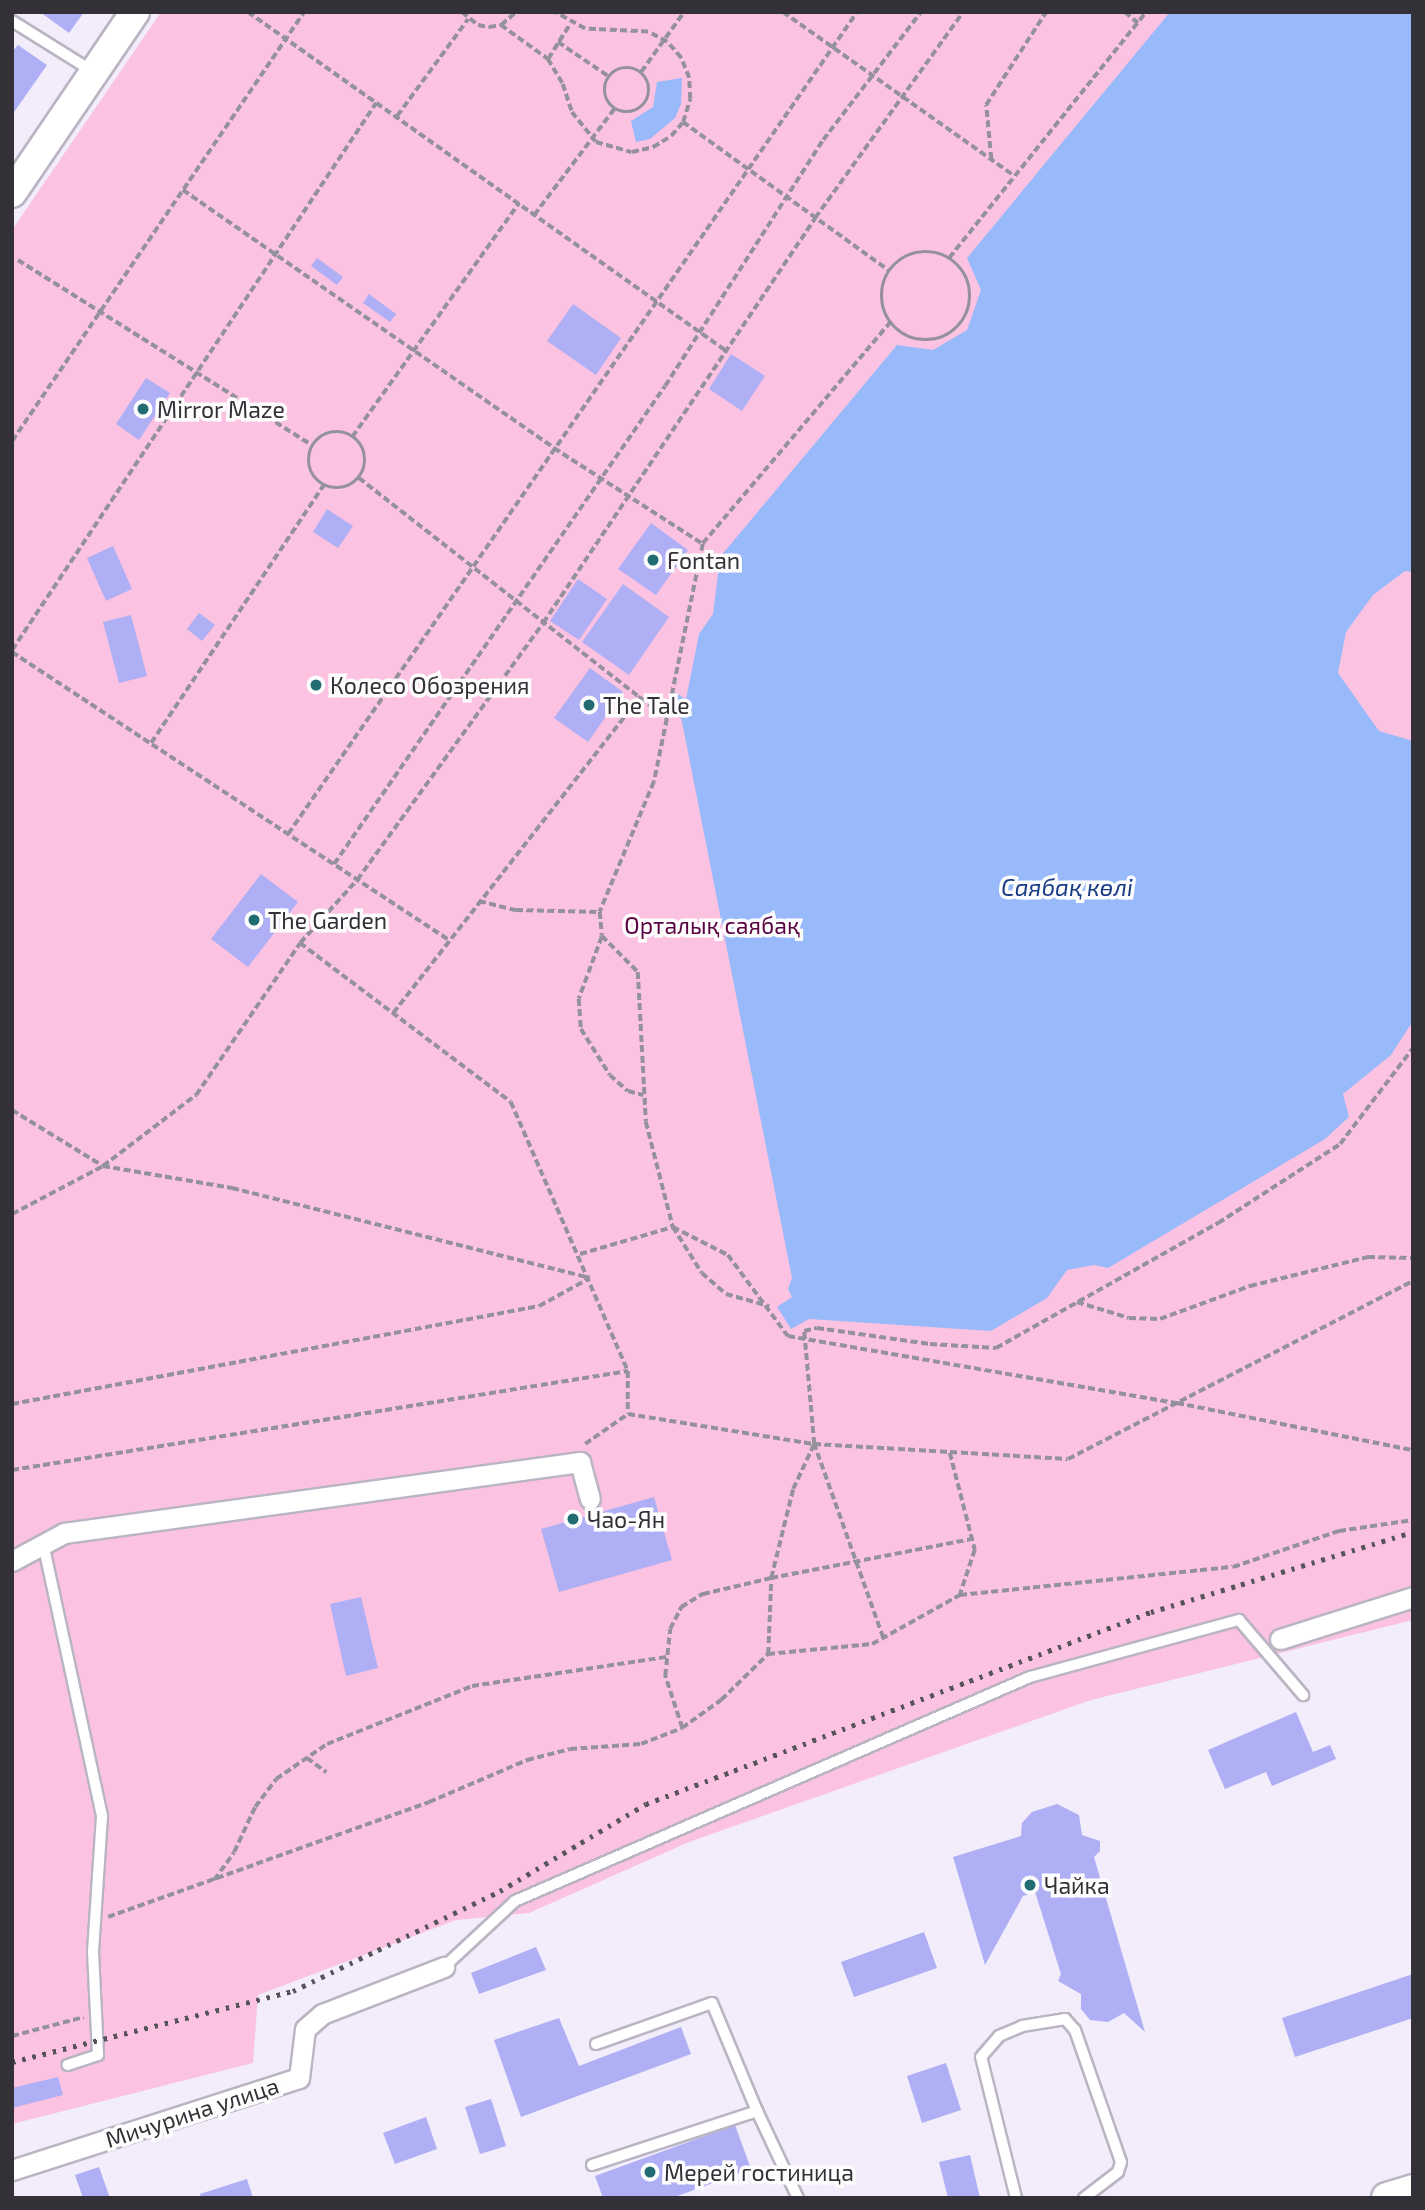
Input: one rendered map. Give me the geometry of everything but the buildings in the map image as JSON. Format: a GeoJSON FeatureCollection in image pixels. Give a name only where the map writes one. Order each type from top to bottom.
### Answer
{"type":"FeatureCollection","features":[{"type":"Feature","properties":{"kind":"main road"},"geometry":{"type":"LineString","coordinates":[[12,193],[135,12]]}},
{"type":"Feature","properties":{"kind":"main road"},"geometry":{"type":"LineString","coordinates":[[1387,2198],[1413,2190]]}},
{"type":"Feature","properties":{"kind":"street"},"geometry":{"type":"LineString","coordinates":[[12,1561],[43,1542],[78,1530],[580,1462],[590,1499]]}},
{"type":"Feature","properties":{"kind":"street"},"geometry":{"type":"LineString","coordinates":[[1280,1639],[1413,1597]]}},
{"type":"Feature","properties":{"kind":"street","name":"Мичурина улица"},"geometry":{"type":"LineString","coordinates":[[12,2170],[299,2078],[305,2029],[322,2014],[444,1967]]}},
{"type":"Feature","properties":{"kind":"lane"},"geometry":{"type":"LineString","coordinates":[[12,22],[94,72]]}},
{"type":"Feature","properties":{"kind":"lane"},"geometry":{"type":"LineString","coordinates":[[43,1542],[102,1816],[95,1921],[98,2055],[68,2065]]}},
{"type":"Feature","properties":{"kind":"lane"},"geometry":{"type":"LineString","coordinates":[[444,1967],[515,1901],[1030,1677],[1239,1620],[1303,1696]]}},
{"type":"Feature","properties":{"kind":"lane"},"geometry":{"type":"LineString","coordinates":[[596,2044],[712,2003],[757,2111],[798,2198]]}},
{"type":"Feature","properties":{"kind":"lane"},"geometry":{"type":"LineString","coordinates":[[1016,2198],[981,2057],[999,2036],[1022,2025],[1065,2019],[1074,2030],[1121,2162],[1118,2172],[1084,2198]]}},
{"type":"Feature","properties":{"kind":"lane"},"geometry":{"type":"LineString","coordinates":[[592,2165],[757,2111]]}},
{"type":"Feature","properties":{"kind":"path"},"geometry":{"type":"LineString","coordinates":[[248,12],[725,350]]}},
{"type":"Feature","properties":{"kind":"path"},"geometry":{"type":"LineString","coordinates":[[12,440],[304,12]]}},
{"type":"Feature","properties":{"kind":"path"},"geometry":{"type":"LineString","coordinates":[[462,12],[478,25],[500,25],[548,59],[563,84],[572,112],[592,138],[613,150],[632,152],[653,147],[683,122],[690,99],[689,78],[681,58],[663,40],[649,32],[585,29],[570,24],[554,12]]}},
{"type":"Feature","properties":{"kind":"path"},"geometry":{"type":"LineString","coordinates":[[500,25],[516,12]]}},
{"type":"Feature","properties":{"kind":"path"},"geometry":{"type":"LineString","coordinates":[[641,72],[684,12]]}},
{"type":"Feature","properties":{"kind":"path"},"geometry":{"type":"LineString","coordinates":[[783,12],[1013,175]]}},
{"type":"Feature","properties":{"kind":"path"},"geometry":{"type":"LineString","coordinates":[[288,834],[747,167],[857,12]]}},
{"type":"Feature","properties":{"kind":"path"},"geometry":{"type":"LineString","coordinates":[[334,864],[601,480],[787,197],[921,12]]}},
{"type":"Feature","properties":{"kind":"path"},"geometry":{"type":"LineString","coordinates":[[12,1214],[103,1166],[196,1095],[300,943],[358,880],[543,623],[630,499],[725,350],[963,12]]}},
{"type":"Feature","properties":{"kind":"path"},"geometry":{"type":"LineString","coordinates":[[991,159],[986,104],[1046,12]]}},
{"type":"Feature","properties":{"kind":"path"},"geometry":{"type":"LineString","coordinates":[[1125,12],[1138,23]]}},
{"type":"Feature","properties":{"kind":"path"},"geometry":{"type":"LineString","coordinates":[[949,258],[1146,12]]}},
{"type":"Feature","properties":{"kind":"path"},"geometry":{"type":"LineString","coordinates":[[396,117],[468,19]]}},
{"type":"Feature","properties":{"kind":"path"},"geometry":{"type":"LineString","coordinates":[[548,59],[570,24]]}},
{"type":"Feature","properties":{"kind":"path"},"geometry":{"type":"LineString","coordinates":[[558,42],[609,76]]}},
{"type":"Feature","properties":{"kind":"path"},"geometry":{"type":"LineString","coordinates":[[621,68],[641,72],[649,92],[643,105],[630,112],[615,108],[606,97],[609,76],[621,68]]}},
{"type":"Feature","properties":{"kind":"path"},"geometry":{"type":"LineString","coordinates":[[376,103],[12,651],[449,940]]}},
{"type":"Feature","properties":{"kind":"path"},"geometry":{"type":"LineString","coordinates":[[534,215],[615,108]]}},
{"type":"Feature","properties":{"kind":"path"},"geometry":{"type":"LineString","coordinates":[[683,122],[889,271]]}},
{"type":"Feature","properties":{"kind":"path"},"geometry":{"type":"LineString","coordinates":[[183,190],[601,480],[703,544]]}},
{"type":"Feature","properties":{"kind":"path"},"geometry":{"type":"LineString","coordinates":[[352,437],[519,203]]}},
{"type":"Feature","properties":{"kind":"path"},"geometry":{"type":"LineString","coordinates":[[922,251],[949,258],[964,274],[970,295],[961,323],[936,339],[921,340],[907,336],[891,322],[881,302],[889,271],[907,255],[922,251]]}},
{"type":"Feature","properties":{"kind":"path"},"geometry":{"type":"LineString","coordinates":[[18,260],[313,446]]}},
{"type":"Feature","properties":{"kind":"path"},"geometry":{"type":"LineString","coordinates":[[643,1095],[628,1091],[610,1075],[582,1030],[579,999],[602,936],[600,912],[639,808],[654,782],[703,544],[891,322]]}},
{"type":"Feature","properties":{"kind":"path"},"geometry":{"type":"LineString","coordinates":[[326,434],[352,437],[364,451],[359,478],[343,488],[324,485],[309,464],[313,446],[326,434]]}},
{"type":"Feature","properties":{"kind":"path"},"geometry":{"type":"LineString","coordinates":[[359,478],[668,719]]}},
{"type":"Feature","properties":{"kind":"path"},"geometry":{"type":"LineString","coordinates":[[151,743],[324,485]]}},
{"type":"Feature","properties":{"kind":"path"},"geometry":{"type":"LineString","coordinates":[[393,1013],[641,696]]}},
{"type":"Feature","properties":{"kind":"path"},"geometry":{"type":"LineString","coordinates":[[479,901],[516,911],[600,912]]}},
{"type":"Feature","properties":{"kind":"path"},"geometry":{"type":"LineString","coordinates":[[602,936],[638,972],[643,1005],[643,1095],[656,1171],[673,1227],[702,1273],[726,1294],[769,1306]]}},
{"type":"Feature","properties":{"kind":"path"},"geometry":{"type":"LineString","coordinates":[[300,943],[512,1102],[580,1254],[628,1371],[628,1413]]}},
{"type":"Feature","properties":{"kind":"path"},"geometry":{"type":"LineString","coordinates":[[883,1638],[858,1561],[814,1444],[804,1331],[817,1328],[930,1345],[996,1348],[1218,1223],[1339,1144],[1413,1048]]}},
{"type":"Feature","properties":{"kind":"path"},"geometry":{"type":"LineString","coordinates":[[12,1110],[103,1166],[232,1188],[590,1278]]}},
{"type":"Feature","properties":{"kind":"path"},"geometry":{"type":"LineString","coordinates":[[580,1254],[673,1227],[728,1255],[769,1306],[788,1336],[1177,1402],[1413,1450]]}},
{"type":"Feature","properties":{"kind":"path"},"geometry":{"type":"LineString","coordinates":[[1077,1303],[1129,1318],[1160,1319],[1250,1286],[1368,1257],[1413,1258]]}},
{"type":"Feature","properties":{"kind":"path"},"geometry":{"type":"LineString","coordinates":[[12,1404],[539,1306],[590,1278]]}},
{"type":"Feature","properties":{"kind":"path"},"geometry":{"type":"LineString","coordinates":[[556,1465],[628,1413],[814,1444],[1068,1459],[1413,1281]]}},
{"type":"Feature","properties":{"kind":"path"},"geometry":{"type":"LineString","coordinates":[[12,1470],[628,1371]]}},
{"type":"Feature","properties":{"kind":"path"},"geometry":{"type":"LineString","coordinates":[[768,1654],[771,1578],[793,1489],[814,1444]]}},
{"type":"Feature","properties":{"kind":"path"},"geometry":{"type":"LineString","coordinates":[[950,1453],[972,1539],[971,1572],[960,1595]]}},
{"type":"Feature","properties":{"kind":"path"},"geometry":{"type":"LineString","coordinates":[[95,1921],[429,1802],[527,1760],[570,1749],[641,1744],[682,1728],[721,1700],[768,1654],[820,1652],[883,1638],[960,1595],[1233,1567],[1339,1531],[1413,1520]]}},
{"type":"Feature","properties":{"kind":"path"},"geometry":{"type":"LineString","coordinates":[[682,1728],[665,1676],[670,1629],[681,1607],[703,1594],[771,1578],[972,1539]]}},
{"type":"Feature","properties":{"kind":"path"},"geometry":{"type":"LineString","coordinates":[[213,1881],[234,1852],[262,1798],[276,1779],[327,1744],[472,1686],[667,1657]]}},
{"type":"Feature","properties":{"kind":"path"},"geometry":{"type":"LineString","coordinates":[[307,1758],[326,1772]]}},
{"type":"Feature","properties":{"kind":"path"},"geometry":{"type":"LineString","coordinates":[[12,2036],[96,2015]]}},
{"type":"Feature","properties":{"kind":"green space","name":"Орталық саябақ"},"geometry":{"type":"Polygon","coordinates":[[[161,12],[1413,12],[1413,1620],[1091,1700],[689,1842],[529,1913],[456,1920],[258,1995],[253,2063],[12,2124],[12,230],[161,12]]]}},
{"type":"Feature","properties":{"kind":"water","name":"Саябақ көлі"},"geometry":{"type":"Polygon","coordinates":[[[1170,12],[1413,12],[1413,572],[1405,571],[1373,595],[1346,632],[1338,673],[1379,731],[1413,741],[1413,1021],[1391,1055],[1343,1094],[1349,1117],[1325,1139],[1108,1268],[1094,1265],[1067,1270],[1047,1298],[991,1331],[809,1319],[791,1329],[777,1307],[792,1297],[788,1289],[792,1278],[682,722],[672,691],[686,699],[699,634],[713,614],[720,557],[897,345],[933,350],[967,330],[981,290],[967,258],[1170,12]]]}},
{"type":"Feature","properties":{"kind":"water"},"geometry":{"type":"Polygon","coordinates":[[[682,78],[681,104],[675,118],[650,139],[636,142],[631,121],[653,107],[657,82],[682,78]]]}},
{"type":"Feature","properties":{"kind":"railway"},"geometry":{"type":"LineString","coordinates":[[12,2062],[293,1991],[500,1891],[646,1804],[1151,1612],[1413,1532]]}},
{"type":"Feature","properties":{"kind":"place","name":"Mirror Maze"},"geometry":{"type":"Point","coordinates":[143,409]}},
{"type":"Feature","properties":{"kind":"place","name":"Fontan"},"geometry":{"type":"Point","coordinates":[653,560]}},
{"type":"Feature","properties":{"kind":"place","name":"Колесо Обозрения"},"geometry":{"type":"Point","coordinates":[316,685]}},
{"type":"Feature","properties":{"kind":"place","name":"The Tale"},"geometry":{"type":"Point","coordinates":[589,705]}},
{"type":"Feature","properties":{"kind":"place","name":"The Garden"},"geometry":{"type":"Point","coordinates":[254,920]}},
{"type":"Feature","properties":{"kind":"place","name":"Чао-Ян"},"geometry":{"type":"Point","coordinates":[573,1519]}},
{"type":"Feature","properties":{"kind":"place","name":"Чайка"},"geometry":{"type":"Point","coordinates":[1030,1885]}},
{"type":"Feature","properties":{"kind":"place","name":"Мерей гостиница"},"geometry":{"type":"Point","coordinates":[650,2172]}}]}
